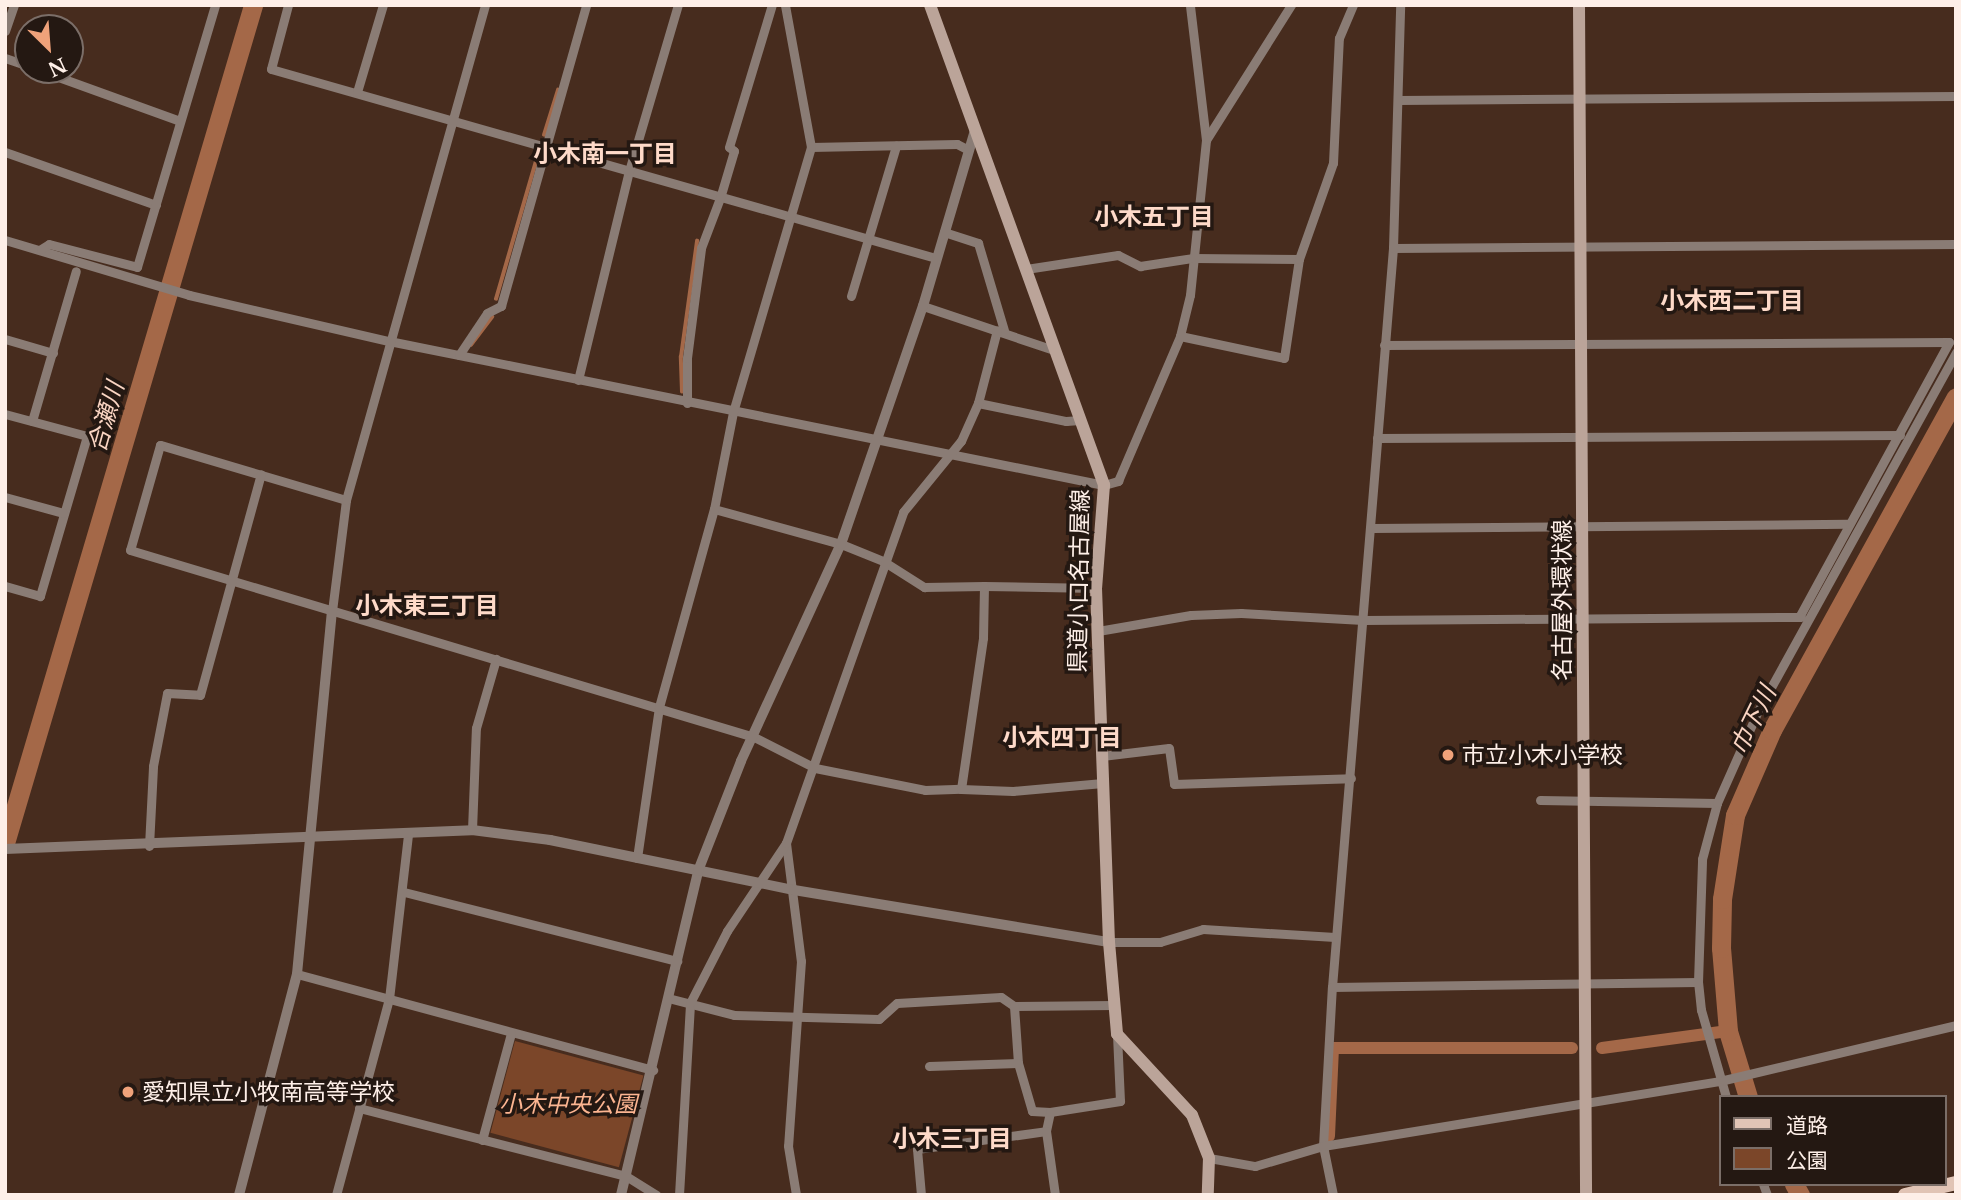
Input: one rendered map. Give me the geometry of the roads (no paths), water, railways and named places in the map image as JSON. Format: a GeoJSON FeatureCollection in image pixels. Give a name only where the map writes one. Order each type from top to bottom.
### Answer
{"type":"FeatureCollection","features":[{"type":"Feature","properties":{"kind":"main road","name":"県道小口名古屋線"},"geometry":{"type":"LineString","coordinates":[[930,5],[1104,485],[1096,588],[1109,943],[1117,1034]]}},
{"type":"Feature","properties":{"kind":"main road","name":"名古屋外環状線"},"geometry":{"type":"LineString","coordinates":[[1579,5],[1586,1195]]}},
{"type":"Feature","properties":{"kind":"main road"},"geometry":{"type":"LineString","coordinates":[[1117,1034],[1192,1115],[1209,1158],[1208,1195]]}},
{"type":"Feature","properties":{"kind":"main road"},"geometry":{"type":"LineString","coordinates":[[1905,1195],[1943,1186]]}},
{"type":"Feature","properties":{"kind":"street"},"geometry":{"type":"LineString","coordinates":[[5,31],[15,5]]}},
{"type":"Feature","properties":{"kind":"street"},"geometry":{"type":"LineString","coordinates":[[41,249],[49,244],[137,267],[215,5]]}},
{"type":"Feature","properties":{"kind":"street"},"geometry":{"type":"LineString","coordinates":[[288,5],[271,69],[936,258]]}},
{"type":"Feature","properties":{"kind":"street"},"geometry":{"type":"LineString","coordinates":[[357,93],[383,5]]}},
{"type":"Feature","properties":{"kind":"street"},"geometry":{"type":"LineString","coordinates":[[242,1194],[297,974],[308,836],[346,500],[485,5]]}},
{"type":"Feature","properties":{"kind":"street"},"geometry":{"type":"LineString","coordinates":[[459,355],[487,313],[501,306],[586,5]]}},
{"type":"Feature","properties":{"kind":"street"},"geometry":{"type":"LineString","coordinates":[[578,380],[629,171],[678,5]]}},
{"type":"Feature","properties":{"kind":"street"},"geometry":{"type":"LineString","coordinates":[[687,403],[687,358],[701,248],[734,151],[729,147],[772,5]]}},
{"type":"Feature","properties":{"kind":"street"},"geometry":{"type":"LineString","coordinates":[[637,858],[659,708],[714,509],[733,412],[811,147],[785,5]]}},
{"type":"Feature","properties":{"kind":"street"},"geometry":{"type":"LineString","coordinates":[[5,240],[189,295],[389,341],[1104,485],[1118,481],[1180,336],[1194,258],[1206,140],[1190,5]]}},
{"type":"Feature","properties":{"kind":"street"},"geometry":{"type":"LineString","coordinates":[[1206,140],[1291,5]]}},
{"type":"Feature","properties":{"kind":"street"},"geometry":{"type":"LineString","coordinates":[[1180,336],[1284,358],[1299,259],[1333,163],[1339,38],[1353,5]]}},
{"type":"Feature","properties":{"kind":"street"},"geometry":{"type":"LineString","coordinates":[[1333,1195],[1323,1146],[1335,936],[1351,778],[1393,247],[1400,5]]}},
{"type":"Feature","properties":{"kind":"street"},"geometry":{"type":"LineString","coordinates":[[78,84],[180,121]]}},
{"type":"Feature","properties":{"kind":"street"},"geometry":{"type":"LineString","coordinates":[[1398,100],[1956,96]]}},
{"type":"Feature","properties":{"kind":"street"},"geometry":{"type":"LineString","coordinates":[[621,1195],[653,1070],[698,871],[754,737],[841,544],[923,306],[975,131]]}},
{"type":"Feature","properties":{"kind":"street"},"geometry":{"type":"LineString","coordinates":[[811,147],[957,144],[969,150]]}},
{"type":"Feature","properties":{"kind":"street"},"geometry":{"type":"LineString","coordinates":[[851,296],[896,146]]}},
{"type":"Feature","properties":{"kind":"street"},"geometry":{"type":"LineString","coordinates":[[5,152],[156,205]]}},
{"type":"Feature","properties":{"kind":"street"},"geometry":{"type":"LineString","coordinates":[[679,1195],[690,1003],[760,882],[786,843],[815,768],[883,561],[903,512],[952,454],[978,402],[1000,330],[978,243],[944,232]]}},
{"type":"Feature","properties":{"kind":"street"},"geometry":{"type":"LineString","coordinates":[[1393,247],[1956,244]]}},
{"type":"Feature","properties":{"kind":"street"},"geometry":{"type":"LineString","coordinates":[[1026,269],[1118,255],[1140,266],[1194,258],[1299,259]]}},
{"type":"Feature","properties":{"kind":"street"},"geometry":{"type":"LineString","coordinates":[[32,421],[76,271]]}},
{"type":"Feature","properties":{"kind":"street"},"geometry":{"type":"LineString","coordinates":[[923,306],[1054,350]]}},
{"type":"Feature","properties":{"kind":"street"},"geometry":{"type":"LineString","coordinates":[[5,340],[53,353]]}},
{"type":"Feature","properties":{"kind":"street"},"geometry":{"type":"LineString","coordinates":[[1384,345],[1949,342],[1847,524],[1799,617]]}},
{"type":"Feature","properties":{"kind":"street"},"geometry":{"type":"LineString","coordinates":[[1725,1095],[1709,1042],[1698,982],[1702,859],[1717,803],[1758,711],[1956,352]]}},
{"type":"Feature","properties":{"kind":"street"},"geometry":{"type":"LineString","coordinates":[[978,402],[1066,421],[1080,420]]}},
{"type":"Feature","properties":{"kind":"street"},"geometry":{"type":"LineString","coordinates":[[5,414],[87,436],[40,596],[5,586]]}},
{"type":"Feature","properties":{"kind":"street"},"geometry":{"type":"LineString","coordinates":[[1377,438],[1897,435],[1908,438]]}},
{"type":"Feature","properties":{"kind":"street"},"geometry":{"type":"LineString","coordinates":[[346,500],[160,445],[130,550],[754,737],[815,768],[925,790],[1013,791],[1102,783]]}},
{"type":"Feature","properties":{"kind":"street"},"geometry":{"type":"LineString","coordinates":[[149,846],[153,766],[167,693],[200,695],[261,474]]}},
{"type":"Feature","properties":{"kind":"street"},"geometry":{"type":"LineString","coordinates":[[5,497],[64,513]]}},
{"type":"Feature","properties":{"kind":"street"},"geometry":{"type":"LineString","coordinates":[[714,509],[841,544],[883,561],[924,587],[1096,588]]}},
{"type":"Feature","properties":{"kind":"street"},"geometry":{"type":"LineString","coordinates":[[1372,528],[1847,524]]}},
{"type":"Feature","properties":{"kind":"street"},"geometry":{"type":"LineString","coordinates":[[961,789],[983,638],[984,586]]}},
{"type":"Feature","properties":{"kind":"street"},"geometry":{"type":"LineString","coordinates":[[1098,631],[1241,613],[1363,620],[1812,617]]}},
{"type":"Feature","properties":{"kind":"street"},"geometry":{"type":"LineString","coordinates":[[472,830],[476,728],[496,659]]}},
{"type":"Feature","properties":{"kind":"street"},"geometry":{"type":"LineString","coordinates":[[1101,756],[1169,748],[1174,784],[1351,778]]}},
{"type":"Feature","properties":{"kind":"street"},"geometry":{"type":"LineString","coordinates":[[1540,800],[1717,803]]}},
{"type":"Feature","properties":{"kind":"street"},"geometry":{"type":"LineString","coordinates":[[5,849],[149,846],[308,836],[472,830],[637,858],[794,890],[1109,943],[1160,942],[1203,929],[1335,936]]}},
{"type":"Feature","properties":{"kind":"street"},"geometry":{"type":"LineString","coordinates":[[336,1195],[389,999],[404,891],[408,834]]}},
{"type":"Feature","properties":{"kind":"street"},"geometry":{"type":"LineString","coordinates":[[786,843],[801,961],[794,1015],[788,1146],[796,1195]]}},
{"type":"Feature","properties":{"kind":"street"},"geometry":{"type":"LineString","coordinates":[[404,891],[677,961]]}},
{"type":"Feature","properties":{"kind":"street"},"geometry":{"type":"LineString","coordinates":[[297,974],[653,1070]]}},
{"type":"Feature","properties":{"kind":"street"},"geometry":{"type":"LineString","coordinates":[[1332,987],[1698,982]]}},
{"type":"Feature","properties":{"kind":"street"},"geometry":{"type":"LineString","coordinates":[[668,998],[734,1016],[794,1015],[879,1019],[897,1003],[1001,997],[1014,1006],[1114,1005]]}},
{"type":"Feature","properties":{"kind":"street"},"geometry":{"type":"LineString","coordinates":[[1014,1006],[1018,1063],[1032,1111],[1050,1112],[1121,1101],[1117,1034]]}},
{"type":"Feature","properties":{"kind":"street"},"geometry":{"type":"LineString","coordinates":[[1209,1158],[1255,1166],[1323,1146],[1721,1081],[1956,1025]]}},
{"type":"Feature","properties":{"kind":"street"},"geometry":{"type":"LineString","coordinates":[[482,1140],[511,1033]]}},
{"type":"Feature","properties":{"kind":"street"},"geometry":{"type":"LineString","coordinates":[[929,1066],[1018,1063]]}},
{"type":"Feature","properties":{"kind":"street"},"geometry":{"type":"LineString","coordinates":[[359,1108],[626,1176],[656,1195]]}},
{"type":"Feature","properties":{"kind":"street"},"geometry":{"type":"LineString","coordinates":[[1050,1112],[1046,1131],[1055,1195]]}},
{"type":"Feature","properties":{"kind":"street"},"geometry":{"type":"LineString","coordinates":[[921,1195],[917,1149],[1046,1131]]}},
{"type":"Feature","properties":{"kind":"waterway","name":"合瀬川"},"geometry":{"type":"LineString","coordinates":[[5,843],[253,5]]}},
{"type":"Feature","properties":{"kind":"waterway"},"geometry":{"type":"LineString","coordinates":[[544,135],[558,90]]}},
{"type":"Feature","properties":{"kind":"waterway"},"geometry":{"type":"LineString","coordinates":[[496,299],[538,154]]}},
{"type":"Feature","properties":{"kind":"waterway"},"geometry":{"type":"LineString","coordinates":[[682,392],[681,357],[697,241]]}},
{"type":"Feature","properties":{"kind":"waterway"},"geometry":{"type":"LineString","coordinates":[[471,345],[492,317]]}},
{"type":"Feature","properties":{"kind":"waterway","name":"巾下川"},"geometry":{"type":"LineString","coordinates":[[1747,1095],[1728,1031],[1721,948],[1722,899],[1735,815],[1772,730],[1956,397]]}},
{"type":"Feature","properties":{"kind":"waterway"},"geometry":{"type":"LineString","coordinates":[[1602,1048],[1728,1031]]}},
{"type":"Feature","properties":{"kind":"waterway"},"geometry":{"type":"LineString","coordinates":[[1329,1136],[1333,1048],[1572,1048]]}},
{"type":"Feature","properties":{"kind":"waterway","name":"巾下川"},"geometry":{"type":"LineString","coordinates":[[1795,1186],[1800,1195]]}},
{"type":"Feature","properties":{"kind":"place","name":"市立小木小学校"},"geometry":{"type":"Point","coordinates":[1448,755]}},
{"type":"Feature","properties":{"kind":"place","name":"愛知県立小牧南高等学校"},"geometry":{"type":"Point","coordinates":[128,1092]}},
{"type":"Feature","properties":{"kind":"district","name":"小木南一丁目"},"geometry":{"type":"Point","coordinates":[605,154]}},
{"type":"Feature","properties":{"kind":"district","name":"小木五丁目"},"geometry":{"type":"Point","coordinates":[1154,217]}},
{"type":"Feature","properties":{"kind":"district","name":"小木西二丁目"},"geometry":{"type":"Point","coordinates":[1732,301]}},
{"type":"Feature","properties":{"kind":"district","name":"小木東三丁目"},"geometry":{"type":"Point","coordinates":[427,606]}},
{"type":"Feature","properties":{"kind":"district","name":"小木四丁目"},"geometry":{"type":"Point","coordinates":[1062,738]}},
{"type":"Feature","properties":{"kind":"district","name":"小木三丁目"},"geometry":{"type":"Point","coordinates":[952,1139]}},
{"type":"Feature","properties":{"kind":"park label","name":"小木中央公園"},"geometry":{"type":"Point","coordinates":[568,1104]}}]}
